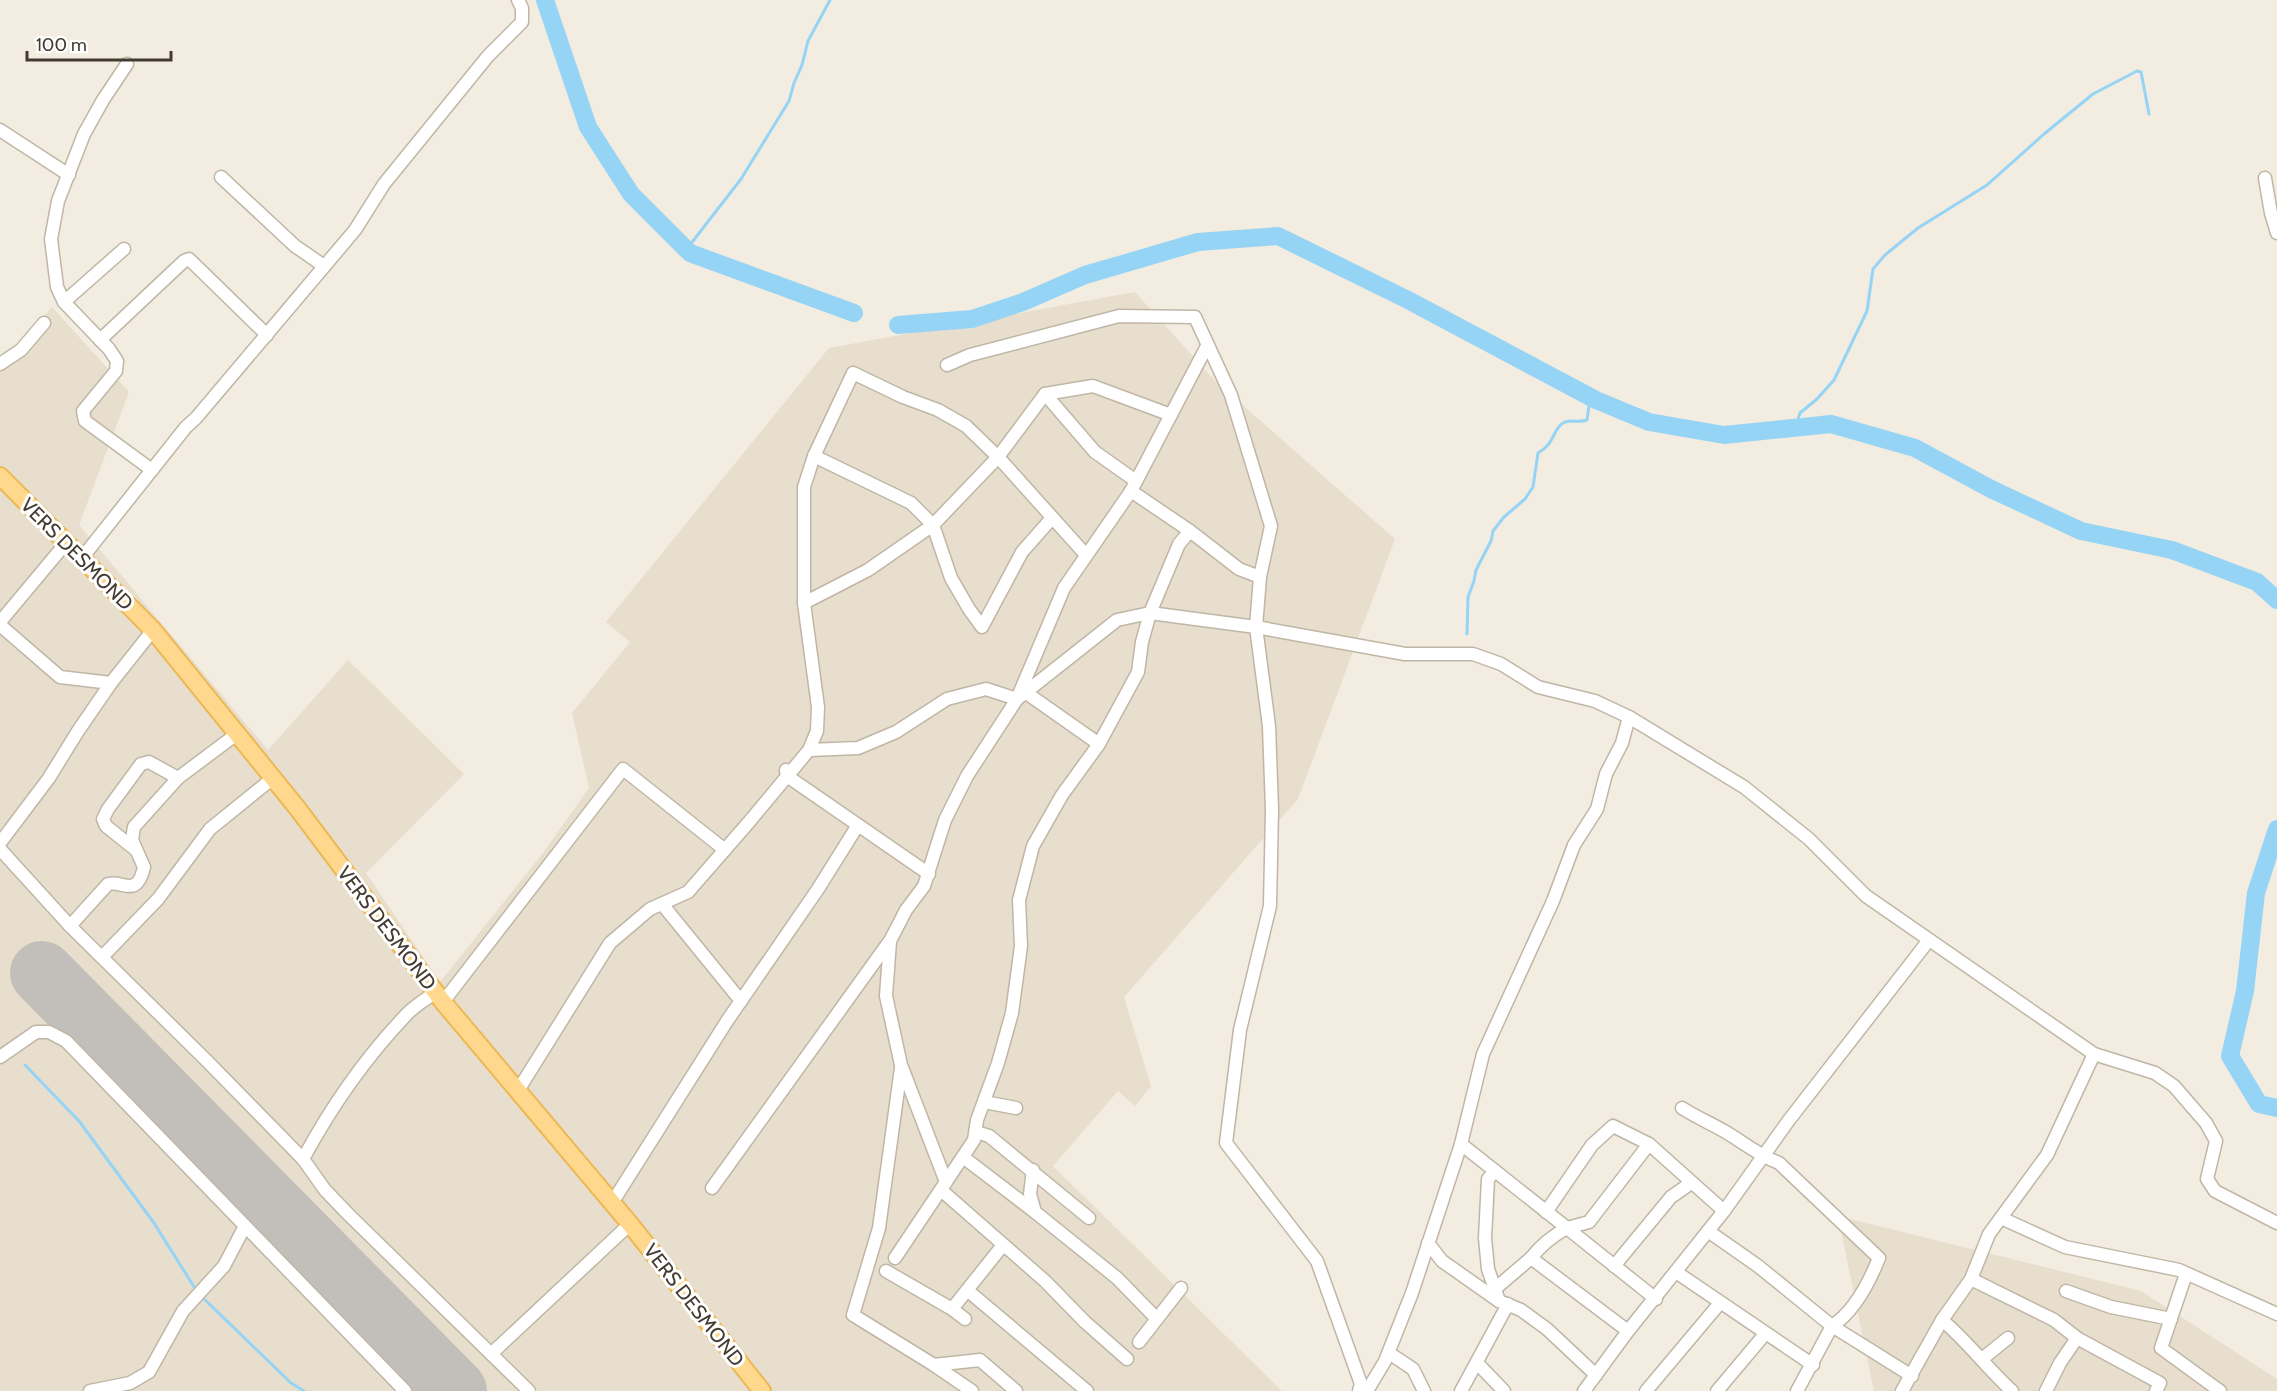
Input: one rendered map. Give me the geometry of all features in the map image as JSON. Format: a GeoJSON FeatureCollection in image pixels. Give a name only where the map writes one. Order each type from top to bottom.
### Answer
{"type":"FeatureCollection","features":[{"type":"Feature","properties":{"kind":"main road","name":"VERS DESMOND"},"geometry":{"type":"LineString","coordinates":[[0,476],[153,630],[273,778],[439,997],[630,1224],[762,1391]]}},
{"type":"Feature","properties":{"kind":"street"},"geometry":{"type":"LineString","coordinates":[[82,558],[152,470],[355,230],[391,175],[488,56],[522,22],[522,8],[518,0]]}},
{"type":"Feature","properties":{"kind":"street"},"geometry":{"type":"LineString","coordinates":[[127,64],[84,134],[58,201],[51,239],[57,287],[64,302],[117,361],[117,371],[83,411],[82,416],[85,421],[152,470]]}},
{"type":"Feature","properties":{"kind":"street"},"geometry":{"type":"LineString","coordinates":[[0,130],[69,175]]}},
{"type":"Feature","properties":{"kind":"street"},"geometry":{"type":"LineString","coordinates":[[221,177],[295,246],[324,266]]}},
{"type":"Feature","properties":{"kind":"street"},"geometry":{"type":"LineString","coordinates":[[2265,178],[2277,233]]}},
{"type":"Feature","properties":{"kind":"street"},"geometry":{"type":"LineString","coordinates":[[64,302],[124,249]]}},
{"type":"Feature","properties":{"kind":"street"},"geometry":{"type":"LineString","coordinates":[[100,340],[184,261],[189,259],[267,335]]}},
{"type":"Feature","properties":{"kind":"street"},"geometry":{"type":"LineString","coordinates":[[947,365],[970,355],[1119,316],[1195,317],[1231,395],[1271,526],[1260,577],[1256,627],[1269,726],[1272,809],[1270,906],[1240,1030],[1226,1143],[1317,1261],[1360,1384],[1359,1391]]}},
{"type":"Feature","properties":{"kind":"street"},"geometry":{"type":"LineString","coordinates":[[0,364],[21,350],[44,323]]}},
{"type":"Feature","properties":{"kind":"street"},"geometry":{"type":"LineString","coordinates":[[712,1188],[890,941],[906,910],[924,886],[945,820],[967,776],[1021,695],[1064,588],[1133,486],[1207,346]]}},
{"type":"Feature","properties":{"kind":"street"},"geometry":{"type":"LineString","coordinates":[[517,1092],[610,943],[650,909],[688,892],[725,850],[786,773],[809,750],[817,730],[818,706],[804,603],[804,487],[814,456],[853,373],[903,397],[938,410],[966,426],[998,457],[1086,555]]}},
{"type":"Feature","properties":{"kind":"street"},"geometry":{"type":"LineString","coordinates":[[804,603],[868,570],[933,525],[998,457],[1045,394],[1094,386],[1171,415]]}},
{"type":"Feature","properties":{"kind":"street"},"geometry":{"type":"LineString","coordinates":[[1045,394],[1095,452],[1133,486],[1239,569],[1260,577]]}},
{"type":"Feature","properties":{"kind":"street"},"geometry":{"type":"LineString","coordinates":[[814,456],[911,503],[933,525],[951,578],[982,627],[1022,552],[1052,518]]}},
{"type":"Feature","properties":{"kind":"street"},"geometry":{"type":"LineString","coordinates":[[895,1258],[974,1140],[977,1120],[998,1063],[1012,1013],[1021,946],[1019,900],[1033,846],[1062,795],[1100,744],[1138,672],[1142,642],[1150,613],[1179,544],[1190,531]]}},
{"type":"Feature","properties":{"kind":"street"},"geometry":{"type":"LineString","coordinates":[[66,543],[0,624],[60,677],[111,683]]}},
{"type":"Feature","properties":{"kind":"street"},"geometry":{"type":"LineString","coordinates":[[1021,695],[1117,620],[1150,613],[1256,627],[1405,654],[1473,654],[1501,664],[1538,687],[1595,701],[1629,717],[1744,787],[1809,839],[1866,896],[2094,1054],[2155,1073],[2174,1086],[2206,1123],[2216,1141],[2207,1179],[2215,1191],[2277,1222]]}},
{"type":"Feature","properties":{"kind":"street"},"geometry":{"type":"LineString","coordinates":[[0,843],[49,778],[111,683],[153,630]]}},
{"type":"Feature","properties":{"kind":"street"},"geometry":{"type":"LineString","coordinates":[[809,750],[858,748],[896,732],[947,699],[986,689],[1021,695],[1100,744]]}},
{"type":"Feature","properties":{"kind":"street"},"geometry":{"type":"LineString","coordinates":[[1367,1391],[1389,1353],[1412,1293],[1461,1144],[1483,1054],[1553,901],[1574,845],[1597,809],[1606,774],[1622,743],[1629,717]]}},
{"type":"Feature","properties":{"kind":"street"},"geometry":{"type":"LineString","coordinates":[[136,850],[132,840],[134,827],[178,778],[237,734]]}},
{"type":"Feature","properties":{"kind":"street"},"geometry":{"type":"LineString","coordinates":[[70,926],[108,884],[113,882],[126,887],[132,886],[138,881],[144,867],[143,859],[136,850],[106,826],[103,819],[108,809],[141,764],[148,762],[178,778]]}},
{"type":"Feature","properties":{"kind":"street"},"geometry":{"type":"LineString","coordinates":[[303,1159],[317,1133],[355,1076],[407,1013],[439,997],[622,769],[725,850]]}},
{"type":"Feature","properties":{"kind":"street"},"geometry":{"type":"LineString","coordinates":[[786,773],[929,874]]}},
{"type":"Feature","properties":{"kind":"street"},"geometry":{"type":"LineString","coordinates":[[102,957],[158,899],[210,829],[273,778]]}},
{"type":"Feature","properties":{"kind":"street"},"geometry":{"type":"LineString","coordinates":[[612,1203],[858,825]]}},
{"type":"Feature","properties":{"kind":"street"},"geometry":{"type":"LineString","coordinates":[[0,849],[70,926],[303,1159],[326,1190],[348,1214],[529,1391]]}},
{"type":"Feature","properties":{"kind":"street"},"geometry":{"type":"LineString","coordinates":[[662,904],[741,1002]]}},
{"type":"Feature","properties":{"kind":"street"},"geometry":{"type":"LineString","coordinates":[[1589,1389],[1596,1375],[1628,1331],[1656,1299],[1724,1211],[1789,1120],[1929,940]]}},
{"type":"Feature","properties":{"kind":"street"},"geometry":{"type":"LineString","coordinates":[[890,941],[886,996],[901,1065],[944,1186],[1003,1245],[1045,1281],[1085,1322],[1127,1359]]}},
{"type":"Feature","properties":{"kind":"street"},"geometry":{"type":"LineString","coordinates":[[0,1057],[36,1032],[49,1032],[66,1041],[405,1391]]}},
{"type":"Feature","properties":{"kind":"street"},"geometry":{"type":"LineString","coordinates":[[1902,1391],[1942,1320],[1971,1279],[1989,1234],[2047,1155],[2094,1054]]}},
{"type":"Feature","properties":{"kind":"street"},"geometry":{"type":"LineString","coordinates":[[901,1065],[879,1228],[854,1315],[972,1391]]}},
{"type":"Feature","properties":{"kind":"street"},"geometry":{"type":"LineString","coordinates":[[984,1102],[1016,1108]]}},
{"type":"Feature","properties":{"kind":"street"},"geometry":{"type":"LineString","coordinates":[[1682,1108],[1698,1119],[1724,1131],[1763,1157],[1779,1163],[1879,1258],[1863,1292],[1846,1315],[1832,1326],[1797,1391]]}},
{"type":"Feature","properties":{"kind":"street"},"geometry":{"type":"LineString","coordinates":[[1546,1212],[1592,1145],[1613,1126],[1649,1144],[1724,1211]]}},
{"type":"Feature","properties":{"kind":"street"},"geometry":{"type":"LineString","coordinates":[[975,1131],[989,1136],[1089,1218]]}},
{"type":"Feature","properties":{"kind":"street"},"geometry":{"type":"LineString","coordinates":[[1461,1144],[1656,1299]]}},
{"type":"Feature","properties":{"kind":"street"},"geometry":{"type":"LineString","coordinates":[[1496,1288],[1531,1257],[1550,1236],[1589,1222],[1649,1144]]}},
{"type":"Feature","properties":{"kind":"street"},"geometry":{"type":"LineString","coordinates":[[963,1157],[1117,1278],[1157,1319]]}},
{"type":"Feature","properties":{"kind":"street"},"geometry":{"type":"LineString","coordinates":[[1033,1170],[1030,1194],[1035,1212]]}},
{"type":"Feature","properties":{"kind":"street"},"geometry":{"type":"LineString","coordinates":[[1461,1391],[1477,1363],[1503,1303],[1488,1269],[1485,1238],[1488,1179],[1495,1171]]}},
{"type":"Feature","properties":{"kind":"street"},"geometry":{"type":"LineString","coordinates":[[1614,1266],[1671,1197],[1690,1183]]}},
{"type":"Feature","properties":{"kind":"street"},"geometry":{"type":"LineString","coordinates":[[2001,1218],[2065,1247],[2179,1270],[2277,1314]]}},
{"type":"Feature","properties":{"kind":"street"},"geometry":{"type":"LineString","coordinates":[[491,1354],[630,1224]]}},
{"type":"Feature","properties":{"kind":"street"},"geometry":{"type":"LineString","coordinates":[[90,1391],[130,1383],[149,1372],[183,1311],[224,1266],[245,1226]]}},
{"type":"Feature","properties":{"kind":"street"},"geometry":{"type":"LineString","coordinates":[[1708,1231],[1758,1266],[1832,1326],[1912,1376]]}},
{"type":"Feature","properties":{"kind":"street"},"geometry":{"type":"LineString","coordinates":[[1428,1243],[1442,1261],[1503,1303],[1521,1310],[1547,1329],[1596,1375]]}},
{"type":"Feature","properties":{"kind":"street"},"geometry":{"type":"LineString","coordinates":[[952,1310],[1003,1245]]}},
{"type":"Feature","properties":{"kind":"street"},"geometry":{"type":"LineString","coordinates":[[1531,1257],[1628,1331]]}},
{"type":"Feature","properties":{"kind":"street"},"geometry":{"type":"LineString","coordinates":[[886,1271],[964,1319]]}},
{"type":"Feature","properties":{"kind":"street"},"geometry":{"type":"LineString","coordinates":[[1676,1272],[1813,1365]]}},
{"type":"Feature","properties":{"kind":"street"},"geometry":{"type":"LineString","coordinates":[[2187,1274],[2161,1348],[2220,1391]]}},
{"type":"Feature","properties":{"kind":"street"},"geometry":{"type":"LineString","coordinates":[[1971,1279],[2054,1320],[2078,1338],[2160,1383],[2156,1391]]}},
{"type":"Feature","properties":{"kind":"street"},"geometry":{"type":"LineString","coordinates":[[1139,1342],[1182,1288]]}},
{"type":"Feature","properties":{"kind":"street"},"geometry":{"type":"LineString","coordinates":[[967,1290],[1087,1391]]}},
{"type":"Feature","properties":{"kind":"street"},"geometry":{"type":"LineString","coordinates":[[2066,1291],[2111,1306],[2171,1319]]}},
{"type":"Feature","properties":{"kind":"street"},"geometry":{"type":"LineString","coordinates":[[1646,1391],[1720,1303]]}},
{"type":"Feature","properties":{"kind":"street"},"geometry":{"type":"LineString","coordinates":[[1942,1320],[1965,1339],[1994,1374],[2012,1391]]}},
{"type":"Feature","properties":{"kind":"street"},"geometry":{"type":"LineString","coordinates":[[1717,1391],[1765,1334]]}},
{"type":"Feature","properties":{"kind":"street"},"geometry":{"type":"LineString","coordinates":[[1982,1359],[2008,1338]]}},
{"type":"Feature","properties":{"kind":"street"},"geometry":{"type":"LineString","coordinates":[[2046,1391],[2060,1363],[2078,1338]]}},
{"type":"Feature","properties":{"kind":"street"},"geometry":{"type":"LineString","coordinates":[[1389,1353],[1413,1369],[1424,1391]]}},
{"type":"Feature","properties":{"kind":"street"},"geometry":{"type":"LineString","coordinates":[[934,1365],[980,1360],[1016,1391]]}},
{"type":"Feature","properties":{"kind":"street"},"geometry":{"type":"LineString","coordinates":[[1477,1363],[1504,1391]]}},
{"type":"Feature","properties":{"kind":"shaded area"},"geometry":{"type":"Polygon","coordinates":[[[1135,292],[1216,382],[1395,539],[1298,799],[1124,997],[1151,1086],[1135,1106],[1118,1091],[1053,1166],[1282,1391],[0,1391],[0,367],[52,307],[129,392],[79,525],[268,750],[348,660],[464,774],[366,873],[440,982],[543,853],[589,788],[572,713],[630,642],[606,622],[829,348],[1135,292]]]}},
{"type":"Feature","properties":{"kind":"shaded area"},"geometry":{"type":"Polygon","coordinates":[[[1838,1216],[2141,1291],[2277,1379],[2277,1391],[1874,1391],[1838,1216]]]}},
{"type":"Feature","properties":{"kind":"waterway"},"geometry":{"type":"LineString","coordinates":[[545,0],[588,127],[631,194],[690,253],[854,313]]}},
{"type":"Feature","properties":{"kind":"waterway"},"geometry":{"type":"LineString","coordinates":[[686,250],[741,179],[789,101],[808,41],[830,0]]}},
{"type":"Feature","properties":{"kind":"waterway"},"geometry":{"type":"LineString","coordinates":[[1795,428],[1800,413],[1834,380],[1867,311],[1873,269],[1885,255],[1918,228],[1987,185],[2093,94],[2137,71],[2141,72],[2149,114]]}},
{"type":"Feature","properties":{"kind":"waterway"},"geometry":{"type":"LineString","coordinates":[[898,325],[972,319],[1023,302],[1085,275],[1198,242],[1278,236],[1408,300],[1596,400],[1649,422],[1724,435],[1831,424],[1915,448],[1991,489],[2081,531],[2172,550],[2257,582],[2277,600]]}},
{"type":"Feature","properties":{"kind":"waterway"},"geometry":{"type":"LineString","coordinates":[[1467,634],[1468,597],[1476,570],[1491,541],[1493,531],[1504,517],[1525,499],[1533,487],[1538,453],[1547,446],[1563,423],[1587,420],[1589,406],[1596,400]]}},
{"type":"Feature","properties":{"kind":"waterway"},"geometry":{"type":"LineString","coordinates":[[2277,829],[2256,893],[2245,991],[2230,1056],[2259,1104],[2277,1108]]}},
{"type":"Feature","properties":{"kind":"waterway"},"geometry":{"type":"LineString","coordinates":[[25,1065],[79,1121],[154,1223],[196,1290]]}},
{"type":"Feature","properties":{"kind":"waterway"},"geometry":{"type":"LineString","coordinates":[[200,1295],[291,1383],[304,1391]]}},
{"type":"Feature","properties":{"kind":"runway"},"geometry":{"type":"LineString","coordinates":[[42,973],[455,1391]]}}]}
